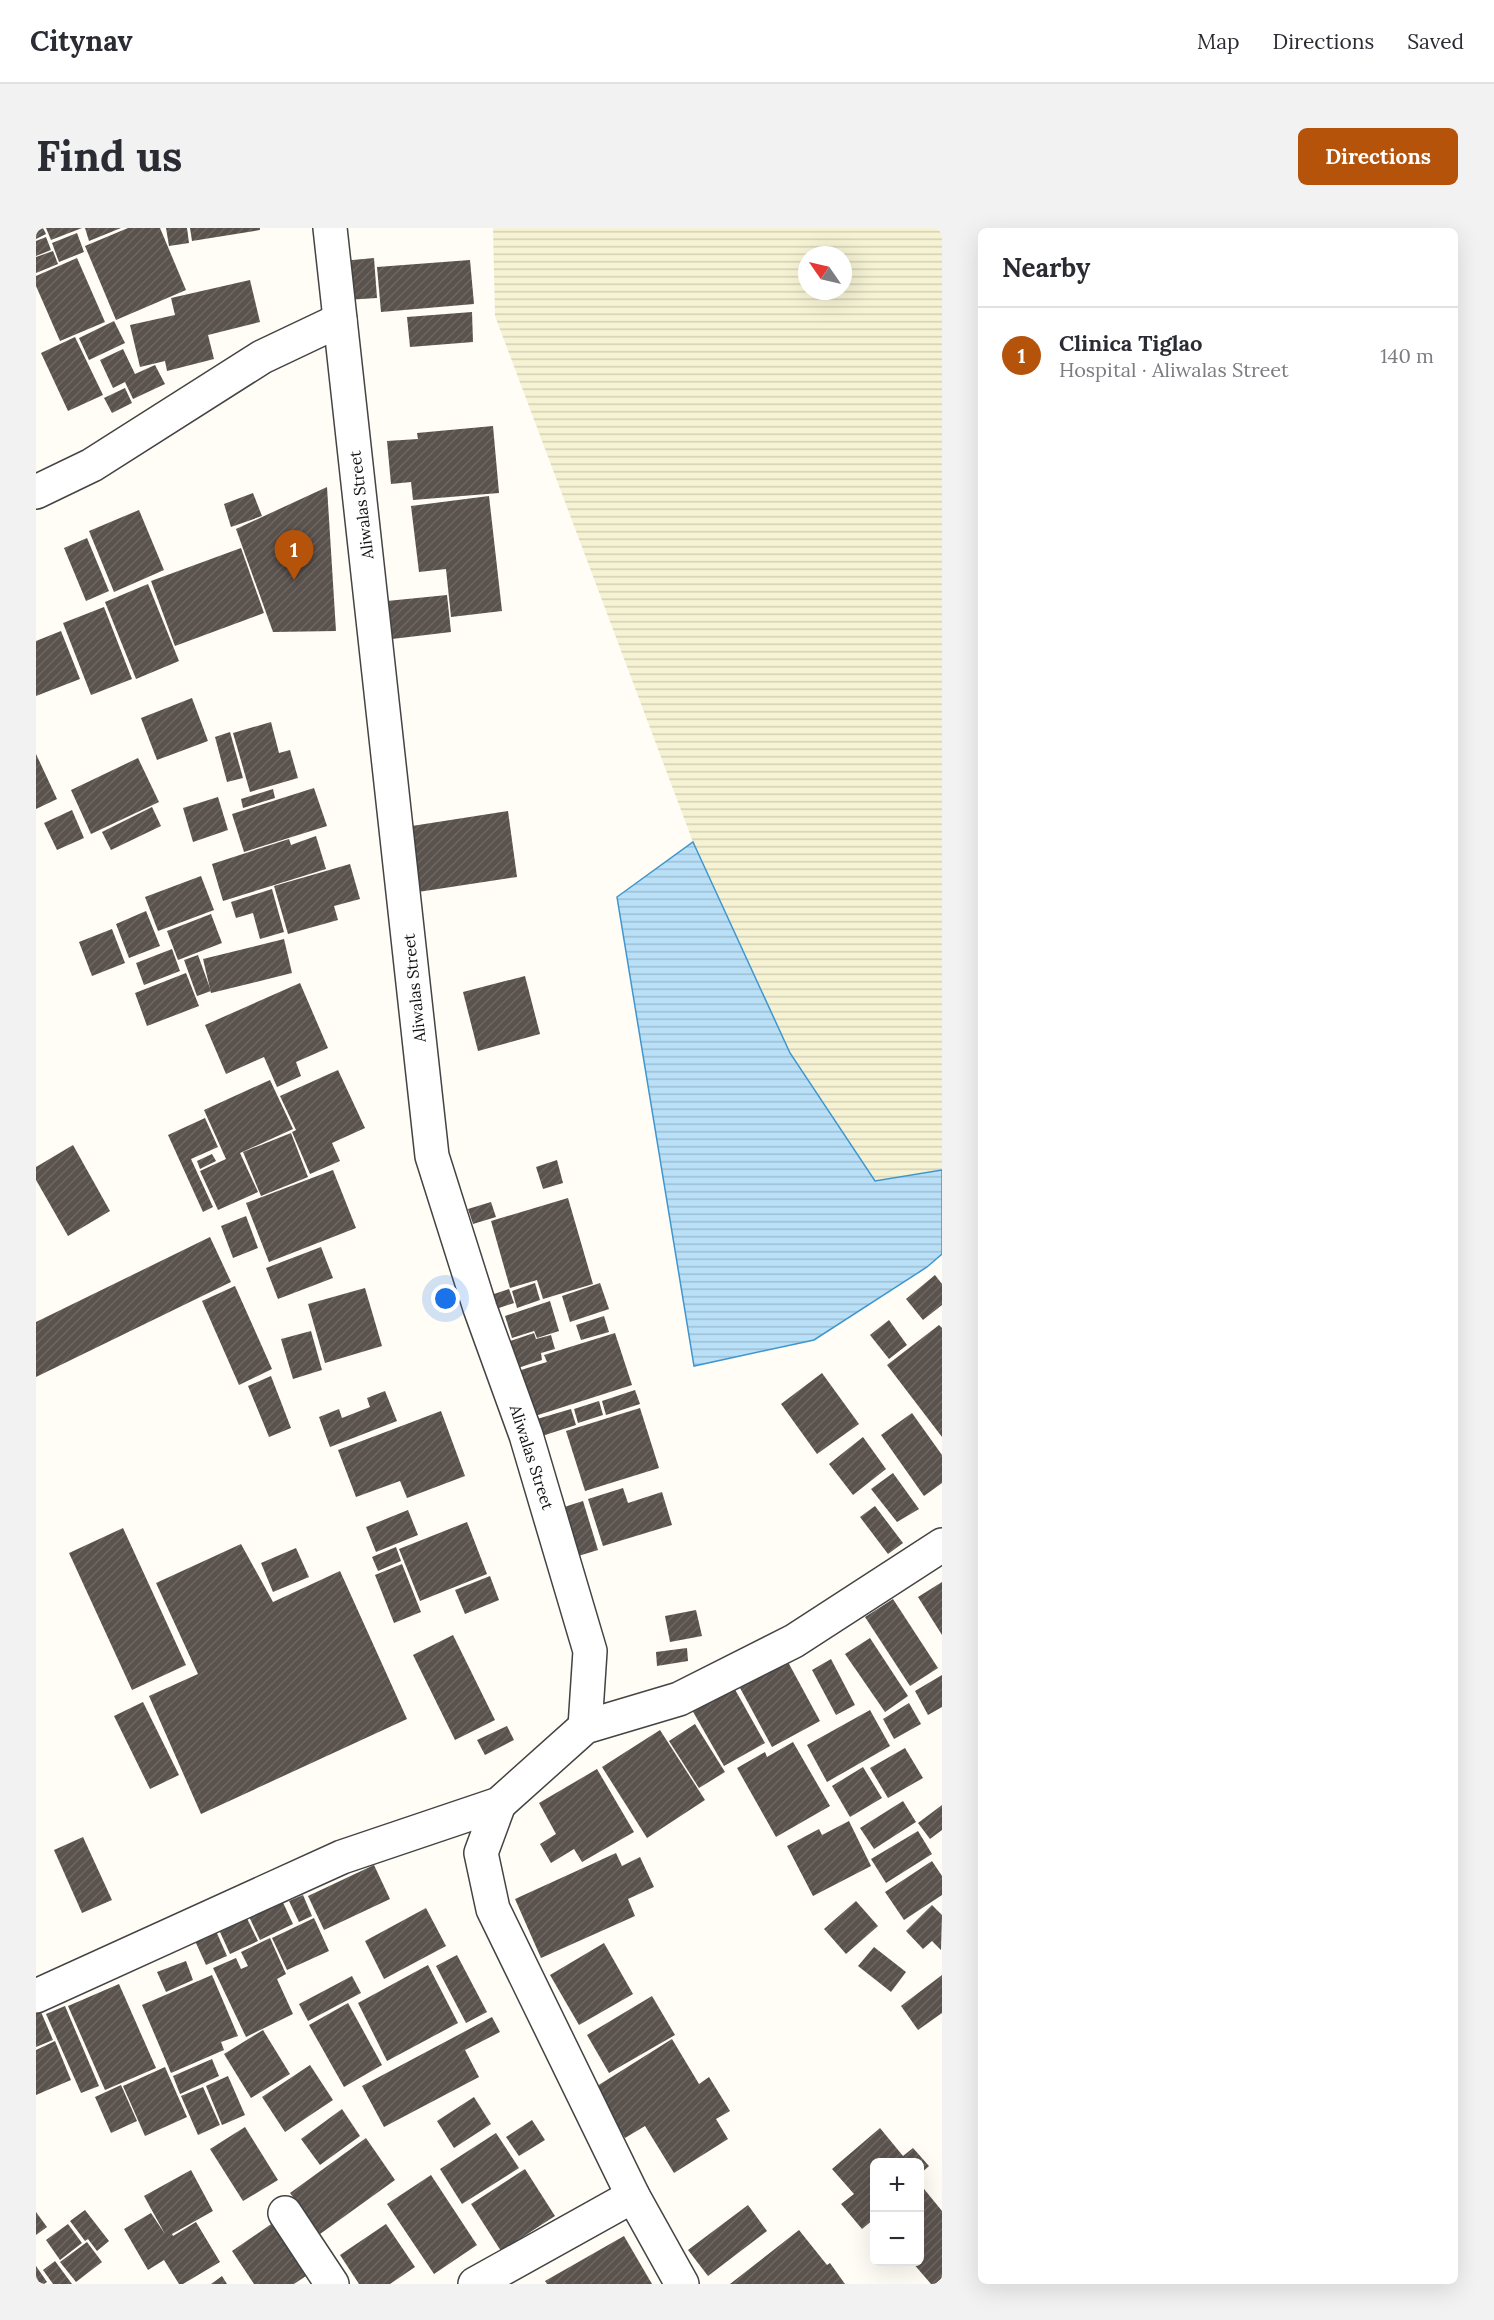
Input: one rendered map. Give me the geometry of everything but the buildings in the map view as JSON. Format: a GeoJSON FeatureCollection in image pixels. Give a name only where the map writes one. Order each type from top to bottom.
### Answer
{"type":"FeatureCollection","features":[{"type":"Feature","properties":{"kind":"street","name":"Aliwalas Street"},"geometry":{"type":"LineString","coordinates":[[330,228],[432,1156],[480,1308],[526,1435],[590,1651],[585,1727]]}},
{"type":"Feature","properties":{"kind":"street"},"geometry":{"type":"LineString","coordinates":[[36,492],[92,465],[262,357],[340,320]]}},
{"type":"Feature","properties":{"kind":"street"},"geometry":{"type":"LineString","coordinates":[[36,1996],[342,1857],[499,1804],[585,1727],[679,1699],[794,1641],[942,1545]]}},
{"type":"Feature","properties":{"kind":"street"},"geometry":{"type":"LineString","coordinates":[[499,1804],[481,1854],[493,1909],[633,2196],[682,2284]]}},
{"type":"Feature","properties":{"kind":"street"},"geometry":{"type":"LineString","coordinates":[[475,2284],[633,2196]]}},
{"type":"Feature","properties":{"kind":"street"},"geometry":{"type":"LineString","coordinates":[[285,2213],[332,2284]]}},
{"type":"Feature","properties":{"kind":"shaded area"},"geometry":{"type":"Polygon","coordinates":[[[493,228],[942,228],[942,1170],[875,1181],[790,1053],[693,842],[495,316],[493,228]]]}},
{"type":"Feature","properties":{"kind":"water"},"geometry":{"type":"Polygon","coordinates":[[[693,842],[790,1053],[875,1181],[942,1170],[942,1254],[927,1267],[814,1340],[694,1366],[617,897],[693,842]]]}},
{"type":"Feature","properties":{"kind":"place","name":"Clinica Tiglao"},"geometry":{"type":"Point","coordinates":[294,580]}}]}
